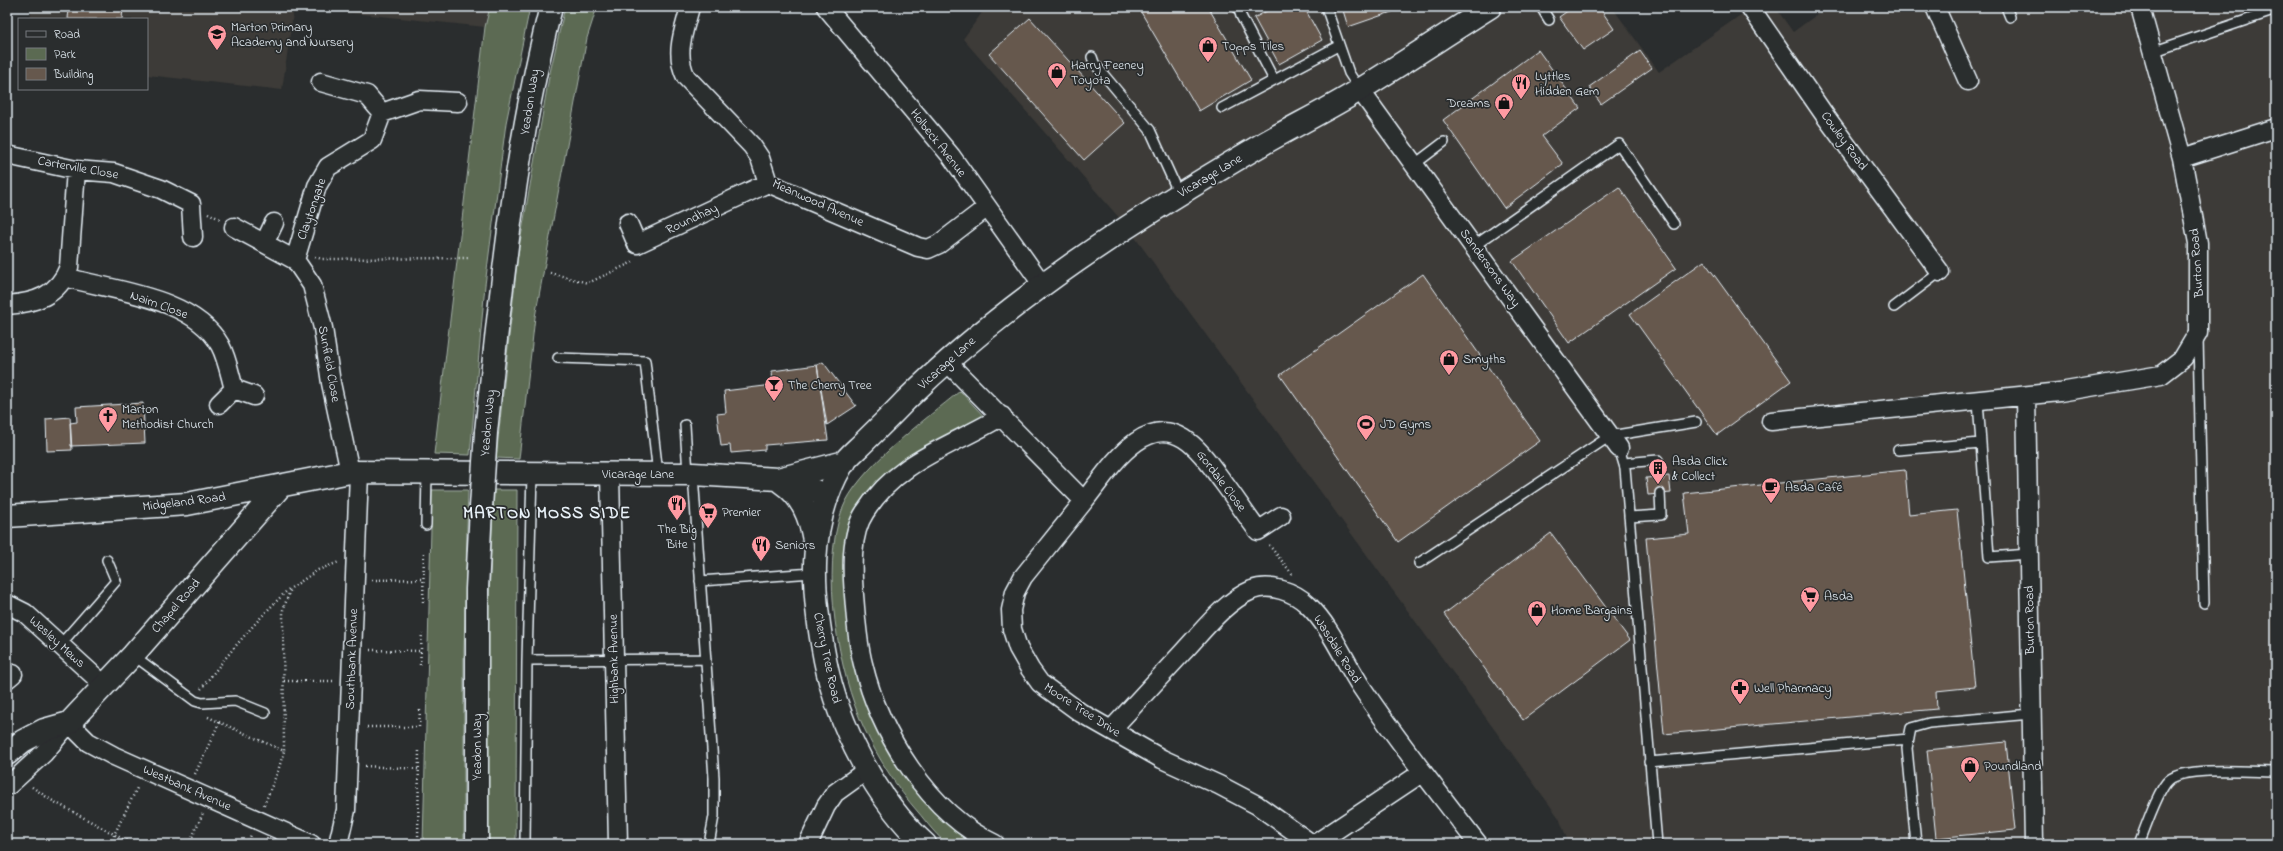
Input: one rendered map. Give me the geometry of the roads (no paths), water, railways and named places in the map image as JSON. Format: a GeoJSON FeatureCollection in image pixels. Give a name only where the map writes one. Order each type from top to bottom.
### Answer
{"type":"FeatureCollection","features":[{"type":"Feature","properties":{"kind":"street","name":"Yeadon Way"},"geometry":{"type":"LineString","coordinates":[[478,844],[477,589],[486,432],[502,277],[536,64],[551,7]]}},
{"type":"Feature","properties":{"kind":"street","name":"Meanwood Avenue"},"geometry":{"type":"LineString","coordinates":[[690,7],[680,48],[680,64],[686,77],[752,146],[760,158],[768,183],[918,247],[928,249],[939,244],[986,208]]}},
{"type":"Feature","properties":{"kind":"street","name":"Vicarage Lane"},"geometry":{"type":"LineString","coordinates":[[355,472],[690,474],[778,479],[827,495],[845,462],[946,361],[1042,284],[1179,194],[1360,90],[1490,7]]}},
{"type":"Feature","properties":{"kind":"street","name":"Cowley Road"},"geometry":{"type":"LineString","coordinates":[[1750,7],[1826,117],[1940,272]]}},
{"type":"Feature","properties":{"kind":"street"},"geometry":{"type":"LineString","coordinates":[[1935,7],[1968,81]]}},
{"type":"Feature","properties":{"kind":"street","name":"Burton Road"},"geometry":{"type":"LineString","coordinates":[[1771,421],[2060,392],[2161,375],[2183,358],[2198,333],[2198,243],[2182,158],[2140,7]]}},
{"type":"Feature","properties":{"kind":"street","name":"Holbeck Avenue"},"geometry":{"type":"LineString","coordinates":[[835,10],[951,156],[986,208],[1042,284]]}},
{"type":"Feature","properties":{"kind":"street"},"geometry":{"type":"LineString","coordinates":[[321,82],[368,95],[382,113],[418,100],[458,102]]}},
{"type":"Feature","properties":{"kind":"street","name":"Sandersons Way"},"geometry":{"type":"LineString","coordinates":[[1360,90],[1474,246],[1618,449]]}},
{"type":"Feature","properties":{"kind":"street","name":"Claytongate"},"geometry":{"type":"LineString","coordinates":[[297,255],[317,186],[328,167],[372,140],[382,113]]}},
{"type":"Feature","properties":{"kind":"street"},"geometry":{"type":"LineString","coordinates":[[2182,158],[2276,128]]}},
{"type":"Feature","properties":{"kind":"street","name":"Carterville Close"},"geometry":{"type":"LineString","coordinates":[[7,155],[76,170],[114,173],[161,189],[207,212]]}},
{"type":"Feature","properties":{"kind":"street"},"geometry":{"type":"LineString","coordinates":[[7,305],[25,304],[43,298],[55,290],[65,277],[69,267],[76,170]]}},
{"type":"Feature","properties":{"kind":"street","name":"Roundhay"},"geometry":{"type":"LineString","coordinates":[[628,223],[637,244],[768,183]]}},
{"type":"Feature","properties":{"kind":"street"},"geometry":{"type":"LineString","coordinates":[[191,204],[193,236]]}},
{"type":"Feature","properties":{"kind":"street"},"geometry":{"type":"LineString","coordinates":[[264,242],[274,223]]}},
{"type":"Feature","properties":{"kind":"street"},"geometry":{"type":"LineString","coordinates":[[234,227],[264,242],[297,255]]}},
{"type":"Feature","properties":{"kind":"street","name":"Sunfield Close"},"geometry":{"type":"LineString","coordinates":[[297,255],[312,285],[318,303],[331,383],[355,472]]}},
{"type":"Feature","properties":{"kind":"street","name":"Nairn Close"},"geometry":{"type":"LineString","coordinates":[[65,277],[149,298],[185,312],[205,325],[220,346],[234,389]]}},
{"type":"Feature","properties":{"kind":"street"},"geometry":{"type":"LineString","coordinates":[[946,361],[1002,416],[1084,501]]}},
{"type":"Feature","properties":{"kind":"street"},"geometry":{"type":"LineString","coordinates":[[218,404],[234,389],[254,396]]}},
{"type":"Feature","properties":{"kind":"street","name":"Burton Road"},"geometry":{"type":"LineString","coordinates":[[2026,396],[2034,844]]}},
{"type":"Feature","properties":{"kind":"street"},"geometry":{"type":"LineString","coordinates":[[995,844],[960,823],[934,798],[913,771],[890,736],[874,700],[863,664],[856,625],[853,563],[856,542],[864,514],[881,491],[912,464],[1002,416]]}},
{"type":"Feature","properties":{"kind":"street","name":"Gordale Close"},"geometry":{"type":"LineString","coordinates":[[1084,501],[1120,457],[1137,441],[1159,432],[1184,438],[1200,450],[1258,531],[1282,516]]}},
{"type":"Feature","properties":{"kind":"street"},"geometry":{"type":"LineString","coordinates":[[778,479],[845,462]]}},
{"type":"Feature","properties":{"kind":"street","name":"Midgeland Road"},"geometry":{"type":"LineString","coordinates":[[7,516],[187,504],[355,472]]}},
{"type":"Feature","properties":{"kind":"street","name":"Southbank Avenue"},"geometry":{"type":"LineString","coordinates":[[338,844],[346,810],[356,555],[355,472]]}},
{"type":"Feature","properties":{"kind":"street","name":"Highbank Avenue"},"geometry":{"type":"LineString","coordinates":[[610,474],[618,844]]}},
{"type":"Feature","properties":{"kind":"street"},"geometry":{"type":"LineString","coordinates":[[778,479],[797,496],[807,513],[815,543]]}},
{"type":"Feature","properties":{"kind":"street","name":"Chapel Road"},"geometry":{"type":"LineString","coordinates":[[14,782],[44,753],[69,723],[133,655],[280,487]]}},
{"type":"Feature","properties":{"kind":"street","name":"Cherry Tree Road"},"geometry":{"type":"LineString","coordinates":[[827,495],[815,543],[813,573],[816,614],[830,686],[840,715],[867,770],[902,820],[925,844]]}},
{"type":"Feature","properties":{"kind":"street","name":"Moore Tree Drive"},"geometry":{"type":"LineString","coordinates":[[1084,501],[1018,584],[1012,601],[1012,629],[1018,648],[1040,683],[1076,709],[1110,730],[1180,768],[1219,785],[1257,805],[1312,844]]}},
{"type":"Feature","properties":{"kind":"street","name":"Wasdale Road"},"geometry":{"type":"LineString","coordinates":[[1110,730],[1208,625],[1228,606],[1252,590],[1273,588],[1290,593],[1307,604],[1322,620],[1362,688],[1478,844]]}},
{"type":"Feature","properties":{"kind":"street","name":"Wesley Mews"},"geometry":{"type":"LineString","coordinates":[[7,604],[24,614],[104,685]]}},
{"type":"Feature","properties":{"kind":"street"},"geometry":{"type":"LineString","coordinates":[[7,754],[23,741],[44,730],[69,723]]}},
{"type":"Feature","properties":{"kind":"street","name":"Westbank Avenue"},"geometry":{"type":"LineString","coordinates":[[69,723],[88,742],[146,770],[311,844]]}},
{"type":"Feature","properties":{"kind":"street"},"geometry":{"type":"LineString","coordinates":[[808,844],[826,806],[835,793],[867,770]]}},
{"type":"Feature","properties":{"kind":"street"},"geometry":{"type":"LineString","coordinates":[[1315,844],[1423,772]]}},
{"type":"Feature","properties":{"kind":"lane"},"geometry":{"type":"LineString","coordinates":[[1238,7],[1241,16],[1274,80]]}},
{"type":"Feature","properties":{"kind":"lane"},"geometry":{"type":"LineString","coordinates":[[1326,7],[1338,46],[1349,73],[1360,90]]}},
{"type":"Feature","properties":{"kind":"lane"},"geometry":{"type":"LineString","coordinates":[[1541,7],[1549,20]]}},
{"type":"Feature","properties":{"kind":"lane"},"geometry":{"type":"LineString","coordinates":[[2006,7],[2010,17]]}},
{"type":"Feature","properties":{"kind":"lane"},"geometry":{"type":"LineString","coordinates":[[2152,52],[2276,10]]}},
{"type":"Feature","properties":{"kind":"lane"},"geometry":{"type":"LineString","coordinates":[[1222,108],[1338,46]]}},
{"type":"Feature","properties":{"kind":"lane"},"geometry":{"type":"LineString","coordinates":[[1092,57],[1094,63],[1150,130],[1179,194]]}},
{"type":"Feature","properties":{"kind":"lane"},"geometry":{"type":"LineString","coordinates":[[1415,164],[1444,142]]}},
{"type":"Feature","properties":{"kind":"lane"},"geometry":{"type":"LineString","coordinates":[[1474,246],[1619,144],[1674,224]]}},
{"type":"Feature","properties":{"kind":"lane"},"geometry":{"type":"LineString","coordinates":[[1894,307],[1940,272]]}},
{"type":"Feature","properties":{"kind":"lane"},"geometry":{"type":"LineString","coordinates":[[2198,333],[2204,603]]}},
{"type":"Feature","properties":{"kind":"lane"},"geometry":{"type":"LineString","coordinates":[[558,358],[645,361],[658,474]]}},
{"type":"Feature","properties":{"kind":"lane"},"geometry":{"type":"LineString","coordinates":[[1978,401],[1989,557],[2029,554]]}},
{"type":"Feature","properties":{"kind":"lane"},"geometry":{"type":"LineString","coordinates":[[1419,563],[1618,449],[1696,422]]}},
{"type":"Feature","properties":{"kind":"lane"},"geometry":{"type":"LineString","coordinates":[[685,425],[700,581],[714,778],[714,816],[709,844]]}},
{"type":"Feature","properties":{"kind":"lane"},"geometry":{"type":"LineString","coordinates":[[1898,450],[1981,443]]}},
{"type":"Feature","properties":{"kind":"lane"},"geometry":{"type":"LineString","coordinates":[[1618,449],[1658,460],[1659,476]]}},
{"type":"Feature","properties":{"kind":"lane"},"geometry":{"type":"LineString","coordinates":[[1618,449],[1629,517],[1657,844]]}},
{"type":"Feature","properties":{"kind":"lane"},"geometry":{"type":"LineString","coordinates":[[426,525],[427,473]]}},
{"type":"Feature","properties":{"kind":"lane"},"geometry":{"type":"LineString","coordinates":[[525,844],[527,660],[532,474]]}},
{"type":"Feature","properties":{"kind":"lane"},"geometry":{"type":"LineString","coordinates":[[1629,517],[1661,515],[1660,493]]}},
{"type":"Feature","properties":{"kind":"lane"},"geometry":{"type":"LineString","coordinates":[[60,645],[116,581],[107,560]]}},
{"type":"Feature","properties":{"kind":"lane"},"geometry":{"type":"LineString","coordinates":[[700,581],[813,573]]}},
{"type":"Feature","properties":{"kind":"lane"},"geometry":{"type":"LineString","coordinates":[[133,655],[193,699],[202,703],[236,701],[265,713]]}},
{"type":"Feature","properties":{"kind":"lane"},"geometry":{"type":"LineString","coordinates":[[527,660],[706,659]]}},
{"type":"Feature","properties":{"kind":"lane"},"geometry":{"type":"LineString","coordinates":[[1916,844],[1907,748],[1911,728],[1929,723],[2031,714]]}},
{"type":"Feature","properties":{"kind":"lane"},"geometry":{"type":"LineString","coordinates":[[1649,762],[1908,739]]}},
{"type":"Feature","properties":{"kind":"lane"},"geometry":{"type":"LineString","coordinates":[[2139,844],[2161,792],[2169,780],[2181,774],[2202,772],[2276,772]]}},
{"type":"Feature","properties":{"kind":"place","name":"Marton Primary Academy and Nursery"},"geometry":{"type":"Point","coordinates":[217,51]}},
{"type":"Feature","properties":{"kind":"place","name":"Topps Tiles"},"geometry":{"type":"Point","coordinates":[1208,63]}},
{"type":"Feature","properties":{"kind":"place","name":"Harry Feeney Toyota"},"geometry":{"type":"Point","coordinates":[1057,89]}},
{"type":"Feature","properties":{"kind":"place","name":"Lyttles Hidden Gem"},"geometry":{"type":"Point","coordinates":[1521,100]}},
{"type":"Feature","properties":{"kind":"place","name":"Dreams"},"geometry":{"type":"Point","coordinates":[1504,120]}},
{"type":"Feature","properties":{"kind":"place","name":"Smyths"},"geometry":{"type":"Point","coordinates":[1449,376]}},
{"type":"Feature","properties":{"kind":"place","name":"The Cherry Tree"},"geometry":{"type":"Point","coordinates":[774,402]}},
{"type":"Feature","properties":{"kind":"place","name":"Marton Methodist Church"},"geometry":{"type":"Point","coordinates":[108,433]}},
{"type":"Feature","properties":{"kind":"place","name":"JD Gyms"},"geometry":{"type":"Point","coordinates":[1366,441]}},
{"type":"Feature","properties":{"kind":"place","name":"Asda Click & Collect"},"geometry":{"type":"Point","coordinates":[1658,485]}},
{"type":"Feature","properties":{"kind":"place","name":"Asda Café"},"geometry":{"type":"Point","coordinates":[1771,504]}},
{"type":"Feature","properties":{"kind":"place","name":"The Big Bite"},"geometry":{"type":"Point","coordinates":[677,521]}},
{"type":"Feature","properties":{"kind":"place","name":"Premier"},"geometry":{"type":"Point","coordinates":[708,529]}},
{"type":"Feature","properties":{"kind":"place","name":"Seniors"},"geometry":{"type":"Point","coordinates":[761,562]}},
{"type":"Feature","properties":{"kind":"place","name":"Asda"},"geometry":{"type":"Point","coordinates":[1810,613]}},
{"type":"Feature","properties":{"kind":"place","name":"Home Bargains"},"geometry":{"type":"Point","coordinates":[1537,627]}},
{"type":"Feature","properties":{"kind":"place","name":"Well Pharmacy"},"geometry":{"type":"Point","coordinates":[1740,705]}},
{"type":"Feature","properties":{"kind":"place","name":"Poundland"},"geometry":{"type":"Point","coordinates":[1970,783]}},
{"type":"Feature","properties":{"kind":"district","name":"MARTON MOSS SIDE"},"geometry":{"type":"Point","coordinates":[547,513]}}]}
